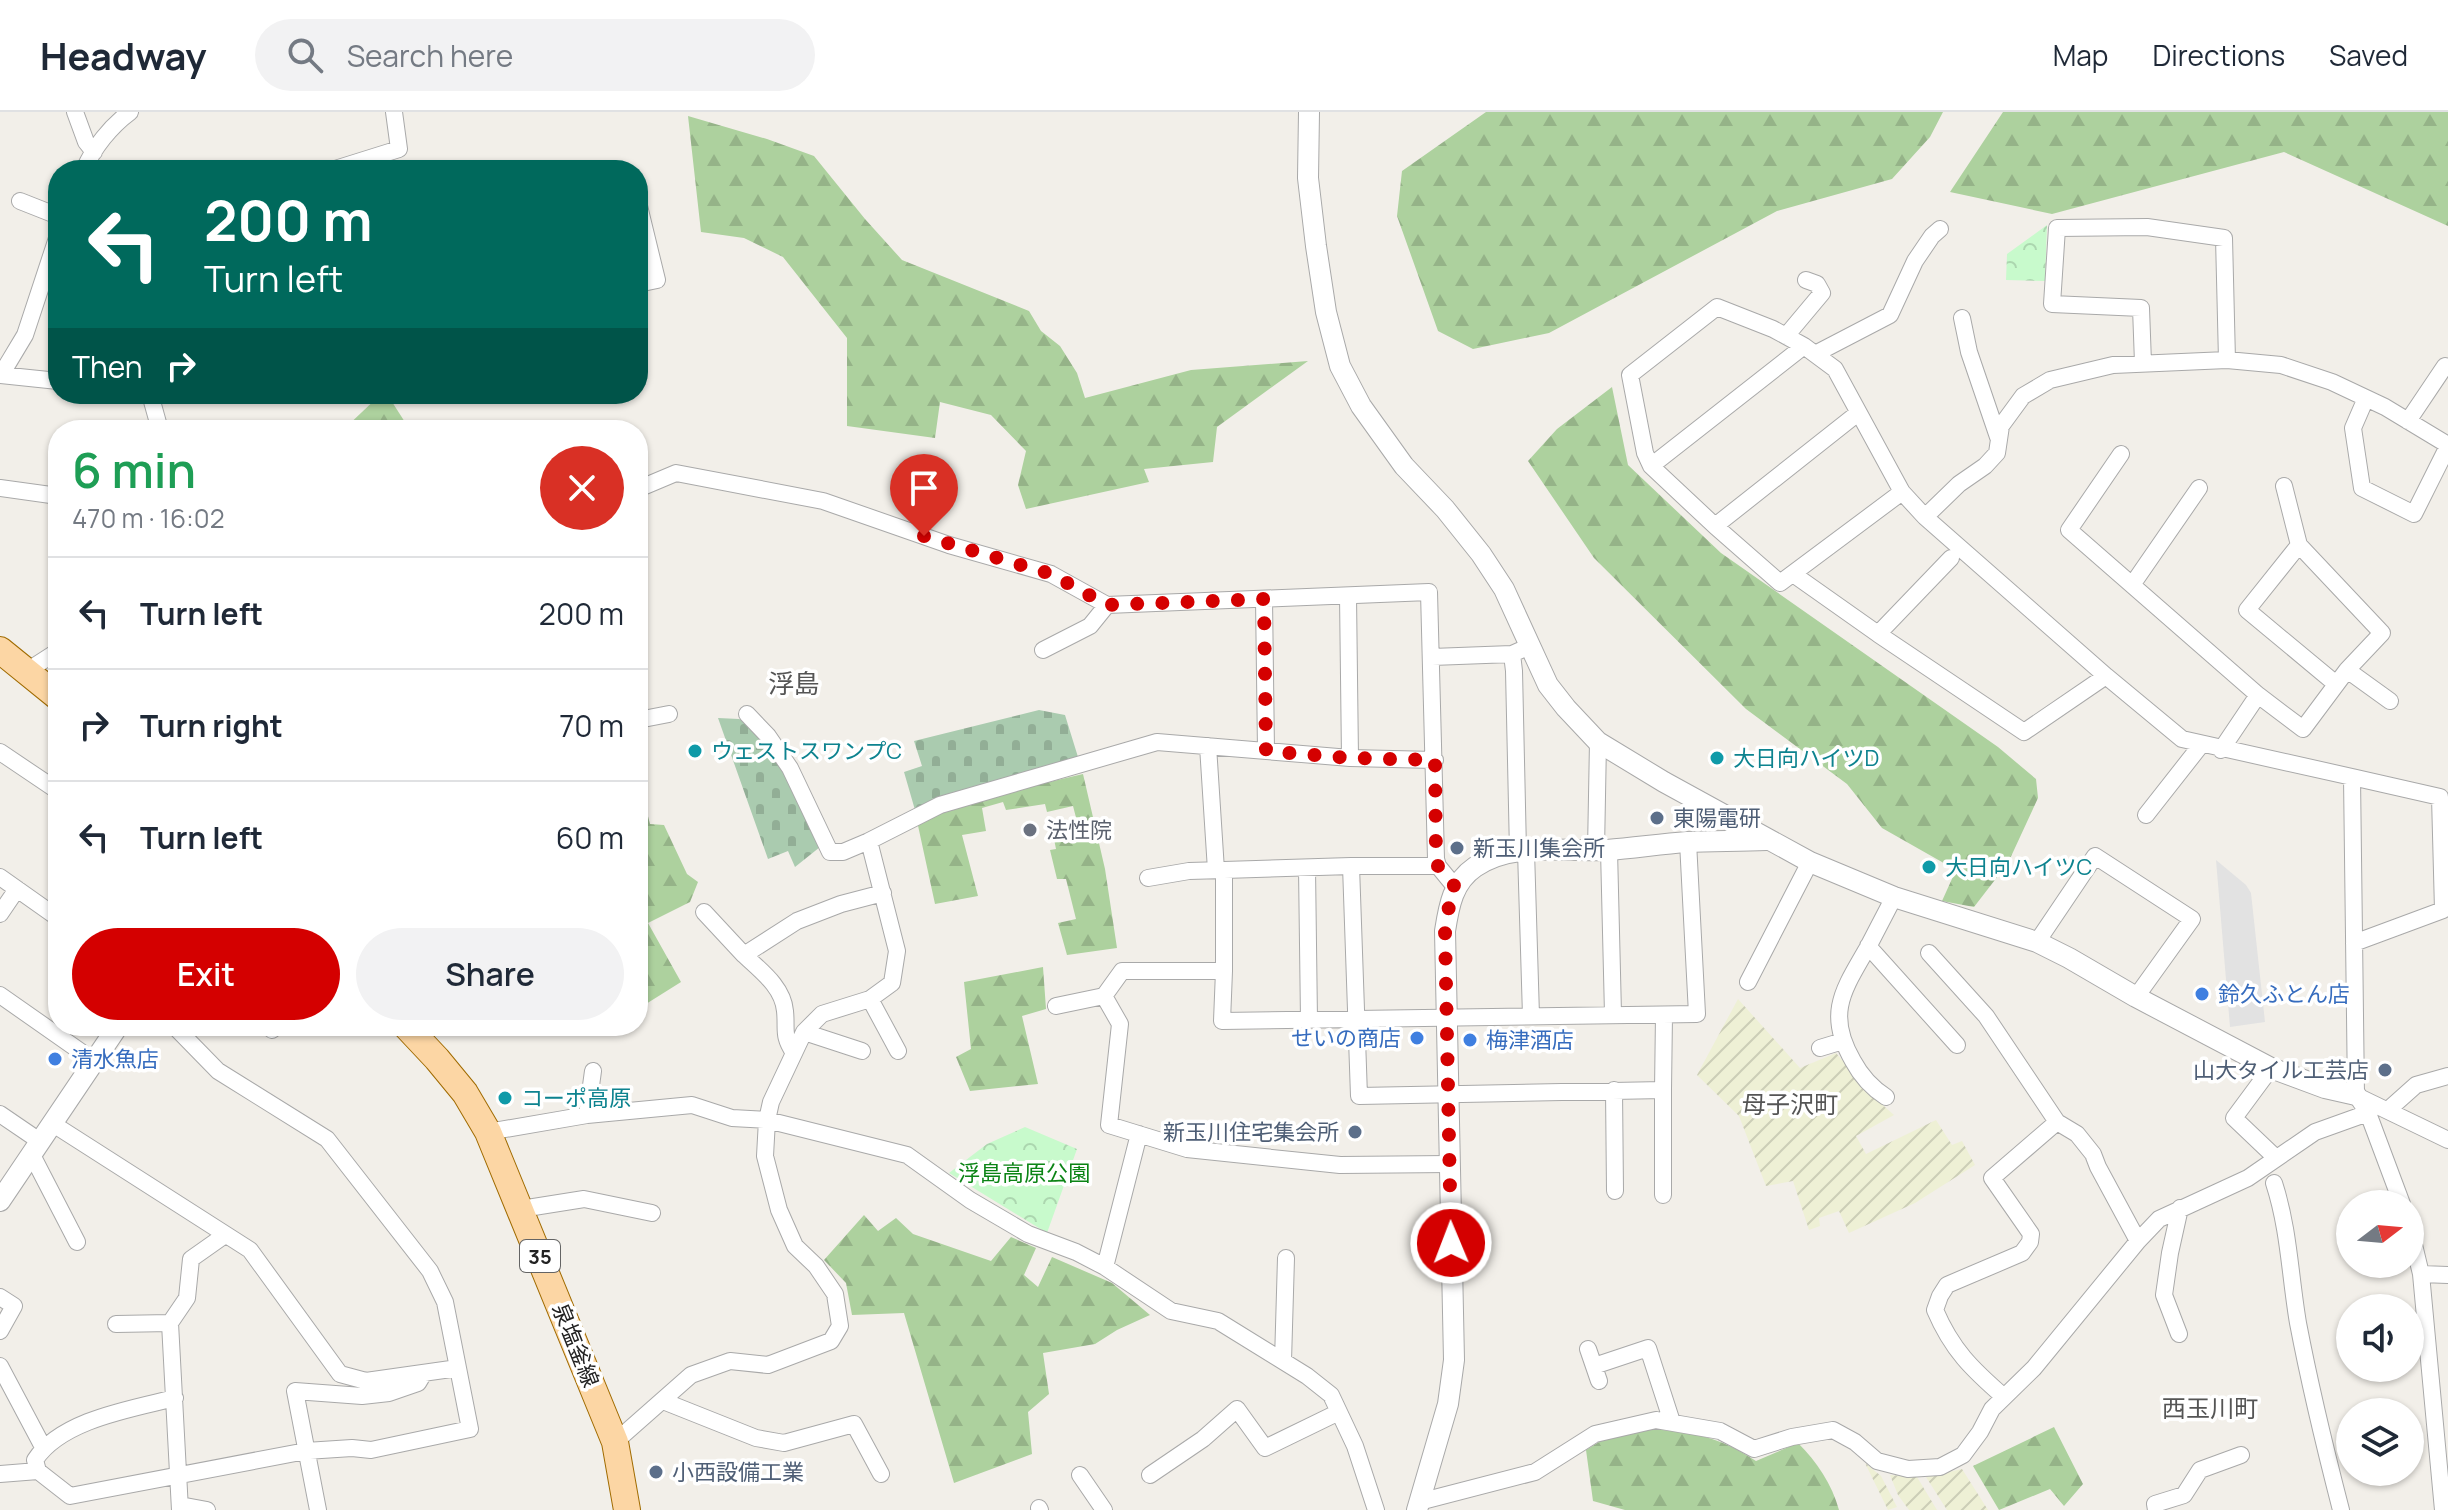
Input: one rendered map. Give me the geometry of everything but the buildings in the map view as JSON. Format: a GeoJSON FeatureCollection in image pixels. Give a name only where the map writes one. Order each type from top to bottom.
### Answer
{"type":"FeatureCollection","features":[{"type":"Feature","properties":{"kind":"main road"},"geometry":{"type":"LineString","coordinates":[[0,650],[48,689]]}},
{"type":"Feature","properties":{"kind":"main road","name":"泉塩釜線"},"geometry":{"type":"LineString","coordinates":[[415,1036],[465,1093],[488,1132],[615,1442],[627,1510]]}},
{"type":"Feature","properties":{"kind":"street"},"geometry":{"type":"LineString","coordinates":[[75,112],[86,142],[94,152]]}},
{"type":"Feature","properties":{"kind":"street"},"geometry":{"type":"LineString","coordinates":[[90,160],[116,123],[130,112]]}},
{"type":"Feature","properties":{"kind":"street"},"geometry":{"type":"LineString","coordinates":[[364,160],[399,149],[394,112]]}},
{"type":"Feature","properties":{"kind":"street"},"geometry":{"type":"LineString","coordinates":[[1309,112],[1308,178],[1326,312],[1340,366],[1361,406],[1404,466],[1445,509],[1504,589],[1520,650],[1566,708],[1598,742],[1766,840],[1810,862],[1894,897],[2037,942],[2271,1068],[2325,1088],[2356,1095],[2448,1140]]}},
{"type":"Feature","properties":{"kind":"street"},"geometry":{"type":"LineString","coordinates":[[20,201],[48,212]]}},
{"type":"Feature","properties":{"kind":"street"},"geometry":{"type":"LineString","coordinates":[[2143,363],[2141,308],[2052,304],[2057,228],[2147,227],[2224,238],[2227,360]]}},
{"type":"Feature","properties":{"kind":"street"},"geometry":{"type":"LineString","coordinates":[[1651,466],[1810,350],[1890,315],[1915,261],[1940,229]]}},
{"type":"Feature","properties":{"kind":"street"},"geometry":{"type":"LineString","coordinates":[[648,243],[657,280],[648,282]]}},
{"type":"Feature","properties":{"kind":"street"},"geometry":{"type":"LineString","coordinates":[[48,265],[25,335],[0,375],[48,380]]}},
{"type":"Feature","properties":{"kind":"street"},"geometry":{"type":"LineString","coordinates":[[1786,336],[1822,293],[1817,284],[1806,280]]}},
{"type":"Feature","properties":{"kind":"street"},"geometry":{"type":"LineString","coordinates":[[1902,492],[1780,583],[1651,466],[1645,453],[1630,375],[1717,307],[1786,336],[1835,369],[1902,492],[1925,517],[2182,739],[2444,797],[2446,913],[2354,943]]}},
{"type":"Feature","properties":{"kind":"street"},"geometry":{"type":"LineString","coordinates":[[1962,318],[1969,352],[1998,437]]}},
{"type":"Feature","properties":{"kind":"street"},"geometry":{"type":"LineString","coordinates":[[1925,517],[1997,453],[2001,426],[2023,396],[2050,380],[2113,365],[2227,360],[2281,365],[2332,382],[2366,398],[2448,445],[2414,514],[2362,488],[2353,428],[2366,398]]}},
{"type":"Feature","properties":{"kind":"street"},"geometry":{"type":"LineString","coordinates":[[2408,421],[2445,366]]}},
{"type":"Feature","properties":{"kind":"street"},"geometry":{"type":"LineString","coordinates":[[1715,526],[1858,413]]}},
{"type":"Feature","properties":{"kind":"street"},"geometry":{"type":"LineString","coordinates":[[2121,454],[2069,530],[2258,695],[2303,729],[2347,670],[2382,633],[2299,545],[2284,486]]}},
{"type":"Feature","properties":{"kind":"street"},"geometry":{"type":"LineString","coordinates":[[648,485],[676,473],[823,501],[949,545],[1051,574],[1107,605],[1429,592],[1438,866],[1456,888]]}},
{"type":"Feature","properties":{"kind":"street"},"geometry":{"type":"LineString","coordinates":[[0,488],[48,495]]}},
{"type":"Feature","properties":{"kind":"street"},"geometry":{"type":"LineString","coordinates":[[2132,585],[2199,488]]}},
{"type":"Feature","properties":{"kind":"street"},"geometry":{"type":"LineString","coordinates":[[2299,545],[2247,610],[2336,684]]}},
{"type":"Feature","properties":{"kind":"street"},"geometry":{"type":"LineString","coordinates":[[1878,634],[1951,558]]}},
{"type":"Feature","properties":{"kind":"street"},"geometry":{"type":"LineString","coordinates":[[1793,574],[2024,732],[2106,676]]}},
{"type":"Feature","properties":{"kind":"street"},"geometry":{"type":"LineString","coordinates":[[1348,596],[1350,758]]}},
{"type":"Feature","properties":{"kind":"street"},"geometry":{"type":"LineString","coordinates":[[1264,599],[1266,751]]}},
{"type":"Feature","properties":{"kind":"street"},"geometry":{"type":"LineString","coordinates":[[1043,650],[1090,626],[1107,605]]}},
{"type":"Feature","properties":{"kind":"street"},"geometry":{"type":"LineString","coordinates":[[1432,657],[1520,650]]}},
{"type":"Feature","properties":{"kind":"street"},"geometry":{"type":"LineString","coordinates":[[1520,650],[1514,671],[1531,1016]]}},
{"type":"Feature","properties":{"kind":"street"},"geometry":{"type":"LineString","coordinates":[[27,671],[48,657]]}},
{"type":"Feature","properties":{"kind":"street"},"geometry":{"type":"LineString","coordinates":[[2347,670],[2390,701]]}},
{"type":"Feature","properties":{"kind":"street"},"geometry":{"type":"LineString","coordinates":[[2221,750],[2258,695]]}},
{"type":"Feature","properties":{"kind":"street"},"geometry":{"type":"LineString","coordinates":[[648,718],[669,714]]}},
{"type":"Feature","properties":{"kind":"street"},"geometry":{"type":"LineString","coordinates":[[747,714],[768,736],[790,768],[830,852],[843,852],[869,841],[940,805],[1157,742],[1350,758],[1435,760]]}},
{"type":"Feature","properties":{"kind":"street"},"geometry":{"type":"LineString","coordinates":[[1598,742],[1613,1014]]}},
{"type":"Feature","properties":{"kind":"street"},"geometry":{"type":"LineString","coordinates":[[2146,815],[2201,745]]}},
{"type":"Feature","properties":{"kind":"street"},"geometry":{"type":"LineString","coordinates":[[1208,746],[1220,870],[1224,971],[1222,1021],[1697,1014],[1688,842]]}},
{"type":"Feature","properties":{"kind":"street"},"geometry":{"type":"LineString","coordinates":[[0,752],[48,784]]}},
{"type":"Feature","properties":{"kind":"street"},"geometry":{"type":"LineString","coordinates":[[2352,777],[2356,1095],[2368,1113],[2397,1190]]}},
{"type":"Feature","properties":{"kind":"street"},"geometry":{"type":"LineString","coordinates":[[1418,1506],[1448,1404],[1454,1360],[1445,931],[1450,900],[1459,881],[1495,856],[1522,851],[1602,850],[1688,842],[1766,840]]}},
{"type":"Feature","properties":{"kind":"street"},"geometry":{"type":"LineString","coordinates":[[615,1442],[691,1375],[730,1361],[768,1365],[831,1341],[840,1326],[835,1294],[816,1266],[795,1246],[779,1210],[765,1156],[767,1120],[771,1102],[804,1032],[822,1014],[870,999],[892,983],[897,951],[869,841]]}},
{"type":"Feature","properties":{"kind":"street"},"geometry":{"type":"LineString","coordinates":[[2037,942],[2095,856],[2192,919],[2136,997]]}},
{"type":"Feature","properties":{"kind":"street"},"geometry":{"type":"LineString","coordinates":[[1748,982],[1810,862]]}},
{"type":"Feature","properties":{"kind":"street"},"geometry":{"type":"LineString","coordinates":[[1351,866],[1359,1096],[1663,1090]]}},
{"type":"Feature","properties":{"kind":"street"},"geometry":{"type":"LineString","coordinates":[[1148,878],[1189,871],[1438,866]]}},
{"type":"Feature","properties":{"kind":"street"},"geometry":{"type":"LineString","coordinates":[[1307,868],[1309,1020]]}},
{"type":"Feature","properties":{"kind":"street"},"geometry":{"type":"LineString","coordinates":[[0,877],[48,911]]}},
{"type":"Feature","properties":{"kind":"street"},"geometry":{"type":"LineString","coordinates":[[0,914],[17,889]]}},
{"type":"Feature","properties":{"kind":"street"},"geometry":{"type":"LineString","coordinates":[[744,955],[797,921],[841,904],[883,893]]}},
{"type":"Feature","properties":{"kind":"street"},"geometry":{"type":"LineString","coordinates":[[1886,1097],[1858,1071],[1843,1041],[1839,1022],[1844,986],[1894,897]]}},
{"type":"Feature","properties":{"kind":"street"},"geometry":{"type":"LineString","coordinates":[[704,912],[780,993],[785,1009],[785,1040],[794,1053]]}},
{"type":"Feature","properties":{"kind":"street"},"geometry":{"type":"LineString","coordinates":[[1868,946],[1957,1045]]}},
{"type":"Feature","properties":{"kind":"street"},"geometry":{"type":"LineString","coordinates":[[1929,953],[1986,1016],[2057,1122],[2077,1134],[2093,1154],[2138,1241]]}},
{"type":"Feature","properties":{"kind":"street"},"geometry":{"type":"LineString","coordinates":[[1056,1006],[1104,996],[1122,971],[1224,971]]}},
{"type":"Feature","properties":{"kind":"street"},"geometry":{"type":"LineString","coordinates":[[0,995],[48,1029]]}},
{"type":"Feature","properties":{"kind":"street"},"geometry":{"type":"LineString","coordinates":[[1104,996],[1120,1024],[1109,1125],[1187,1149],[1340,1165],[1450,1164]]}},
{"type":"Feature","properties":{"kind":"street"},"geometry":{"type":"LineString","coordinates":[[870,999],[898,1051]]}},
{"type":"Feature","properties":{"kind":"street"},"geometry":{"type":"LineString","coordinates":[[1663,1195],[1664,1015]]}},
{"type":"Feature","properties":{"kind":"street"},"geometry":{"type":"LineString","coordinates":[[804,1032],[862,1051]]}},
{"type":"Feature","properties":{"kind":"street"},"geometry":{"type":"LineString","coordinates":[[58,1036],[94,1061]]}},
{"type":"Feature","properties":{"kind":"street"},"geometry":{"type":"LineString","coordinates":[[0,1201],[111,1036]]}},
{"type":"Feature","properties":{"kind":"street"},"geometry":{"type":"LineString","coordinates":[[175,1398],[79,1426],[43,1447],[35,1460],[38,1471],[70,1496],[306,1451],[371,1450],[470,1429],[445,1302],[430,1271],[327,1139],[218,1071],[184,1036]]}},
{"type":"Feature","properties":{"kind":"street"},"geometry":{"type":"LineString","coordinates":[[1820,1048],[1843,1041]]}},
{"type":"Feature","properties":{"kind":"street"},"geometry":{"type":"LineString","coordinates":[[2271,1068],[2234,1118],[2276,1158]]}},
{"type":"Feature","properties":{"kind":"street"},"geometry":{"type":"LineString","coordinates":[[587,1115],[593,1071]]}},
{"type":"Feature","properties":{"kind":"street"},"geometry":{"type":"LineString","coordinates":[[2388,1110],[2416,1085],[2448,1076]]}},
{"type":"Feature","properties":{"kind":"street"},"geometry":{"type":"LineString","coordinates":[[1614,1090],[1615,1191]]}},
{"type":"Feature","properties":{"kind":"street"},"geometry":{"type":"LineString","coordinates":[[488,1132],[587,1115],[692,1105],[732,1118],[767,1120],[907,1155],[970,1200],[1028,1234],[1105,1267],[1171,1311],[1218,1321],[1331,1395],[1355,1446],[1376,1510]]}},
{"type":"Feature","properties":{"kind":"street"},"geometry":{"type":"LineString","coordinates":[[1418,1506],[1535,1472],[1595,1434],[1656,1420],[1720,1431],[1754,1449],[1792,1437],[1833,1430],[1855,1442],[1877,1461],[1908,1469],[1940,1467],[1963,1455],[1992,1409],[2034,1368],[2159,1219],[2248,1178],[2315,1132],[2368,1113]]}},
{"type":"Feature","properties":{"kind":"street"},"geometry":{"type":"LineString","coordinates":[[0,1114],[36,1148],[77,1242]]}},
{"type":"Feature","properties":{"kind":"street"},"geometry":{"type":"LineString","coordinates":[[2004,1397],[1974,1371],[1947,1338],[1935,1310],[1947,1285],[2022,1253],[2030,1242],[2031,1234],[1992,1178],[2057,1122]]}},
{"type":"Feature","properties":{"kind":"street"},"geometry":{"type":"LineString","coordinates":[[53,1124],[250,1250],[340,1374],[366,1381],[458,1368]]}},
{"type":"Feature","properties":{"kind":"street"},"geometry":{"type":"LineString","coordinates":[[1105,1267],[1139,1134]]}},
{"type":"Feature","properties":{"kind":"street"},"geometry":{"type":"LineString","coordinates":[[2274,1183],[2283,1212],[2298,1321],[2341,1510]]}},
{"type":"Feature","properties":{"kind":"street"},"geometry":{"type":"LineString","coordinates":[[521,1209],[584,1199],[652,1213]]}},
{"type":"Feature","properties":{"kind":"street"},"geometry":{"type":"LineString","coordinates":[[2179,1334],[2164,1295],[2180,1208]]}},
{"type":"Feature","properties":{"kind":"street"},"geometry":{"type":"LineString","coordinates":[[207,1510],[180,1507],[170,1323],[187,1298],[191,1259],[225,1235]]}},
{"type":"Feature","properties":{"kind":"street"},"geometry":{"type":"LineString","coordinates":[[1283,1361],[1286,1258]]}},
{"type":"Feature","properties":{"kind":"street"},"geometry":{"type":"LineString","coordinates":[[2424,1274],[2448,1275]]}},
{"type":"Feature","properties":{"kind":"street"},"geometry":{"type":"LineString","coordinates":[[2422,1278],[2440,1394],[2443,1510]]}},
{"type":"Feature","properties":{"kind":"street"},"geometry":{"type":"LineString","coordinates":[[0,1297],[14,1306],[0,1331]]}},
{"type":"Feature","properties":{"kind":"street"},"geometry":{"type":"LineString","coordinates":[[116,1324],[170,1323]]}},
{"type":"Feature","properties":{"kind":"street"},"geometry":{"type":"LineString","coordinates":[[1588,1349],[1596,1374],[1648,1348],[1672,1422]]}},
{"type":"Feature","properties":{"kind":"street"},"geometry":{"type":"LineString","coordinates":[[0,1366],[43,1447]]}},
{"type":"Feature","properties":{"kind":"street"},"geometry":{"type":"LineString","coordinates":[[318,1510],[295,1391],[362,1396],[389,1393],[418,1383],[424,1373]]}},
{"type":"Feature","properties":{"kind":"street"},"geometry":{"type":"LineString","coordinates":[[663,1401],[756,1438],[784,1443],[854,1424],[881,1474]]}},
{"type":"Feature","properties":{"kind":"street"},"geometry":{"type":"LineString","coordinates":[[1150,1475],[1203,1439],[1237,1409],[1265,1448],[1339,1412]]}},
{"type":"Feature","properties":{"kind":"street"},"geometry":{"type":"LineString","coordinates":[[2156,1510],[2155,1504],[2184,1495],[2200,1470],[2241,1455]]}},
{"type":"Feature","properties":{"kind":"street"},"geometry":{"type":"LineString","coordinates":[[0,1474],[38,1471]]}},
{"type":"Feature","properties":{"kind":"street"},"geometry":{"type":"LineString","coordinates":[[1080,1475],[1104,1510]]}},
{"type":"Feature","properties":{"kind":"green space"},"geometry":{"type":"Polygon","coordinates":[[[1486,112],[1943,112],[1930,137],[1892,179],[1777,211],[1549,333],[1473,349],[1438,331],[1397,216],[1402,171],[1486,112]]]}},
{"type":"Feature","properties":{"kind":"green space"},"geometry":{"type":"Polygon","coordinates":[[[2003,112],[2448,112],[2448,226],[2284,152],[2052,214],[1950,192],[2003,112]]]}},
{"type":"Feature","properties":{"kind":"green space"},"geometry":{"type":"Polygon","coordinates":[[[688,116],[814,156],[902,260],[1029,311],[1041,331],[1060,346],[1077,373],[1085,398],[1191,370],[1308,361],[1217,427],[1213,462],[1144,469],[1149,482],[1026,509],[1018,485],[1026,451],[991,415],[940,402],[935,438],[847,426],[847,338],[783,257],[744,238],[701,232],[688,116]]]}},
{"type":"Feature","properties":{"kind":"green space"},"geometry":{"type":"Polygon","coordinates":[[[2047,225],[2045,281],[2006,280],[2007,254],[2047,225]]]}},
{"type":"Feature","properties":{"kind":"green space"},"geometry":{"type":"Polygon","coordinates":[[[1612,387],[1628,465],[1721,553],[1998,747],[2036,779],[2038,798],[2008,863],[1974,907],[1942,901],[1956,870],[1882,828],[1847,784],[1746,709],[1594,558],[1528,461],[1557,429],[1612,387]]]}},
{"type":"Feature","properties":{"kind":"green space"},"geometry":{"type":"Polygon","coordinates":[[[370,404],[393,404],[404,420],[354,420],[370,404]]]}},
{"type":"Feature","properties":{"kind":"green space"},"geometry":{"type":"Polygon","coordinates":[[[1039,710],[1065,715],[1078,757],[937,799],[915,810],[904,772],[922,766],[914,741],[1039,710]]]}},
{"type":"Feature","properties":{"kind":"green space"},"geometry":{"type":"Polygon","coordinates":[[[718,718],[750,723],[785,770],[820,847],[795,867],[788,851],[768,859],[718,718]]]}},
{"type":"Feature","properties":{"kind":"green space"},"geometry":{"type":"Polygon","coordinates":[[[1083,774],[1105,869],[1117,948],[1067,955],[1058,923],[1076,919],[1066,879],[1057,879],[1050,850],[1056,849],[1054,839],[1080,833],[1073,806],[1047,812],[1045,804],[1006,810],[1003,802],[982,808],[986,831],[962,835],[978,896],[935,904],[917,821],[972,800],[1083,774]]]}},
{"type":"Feature","properties":{"kind":"green space"},"geometry":{"type":"Polygon","coordinates":[[[648,816],[650,824],[664,825],[687,874],[698,882],[690,902],[648,923],[648,816]]]}},
{"type":"Feature","properties":{"kind":"green space"},"geometry":{"type":"Polygon","coordinates":[[[648,923],[681,982],[648,1003],[648,923]]]}},
{"type":"Feature","properties":{"kind":"green space"},"geometry":{"type":"Polygon","coordinates":[[[1043,967],[1046,1009],[1022,1016],[1038,1084],[970,1091],[956,1057],[971,1049],[964,982],[1043,967]]]}},
{"type":"Feature","properties":{"kind":"green space"},"geometry":{"type":"Polygon","coordinates":[[[1738,999],[1800,1068],[1836,1053],[1894,1115],[1856,1136],[1866,1154],[1936,1120],[1952,1145],[1962,1141],[1975,1165],[1915,1203],[1849,1233],[1839,1211],[1819,1218],[1820,1226],[1809,1230],[1793,1181],[1766,1186],[1739,1116],[1697,1075],[1738,999]]]}},
{"type":"Feature","properties":{"kind":"green space","name":"浮島高原公園"},"geometry":{"type":"Polygon","coordinates":[[[1025,1127],[1077,1149],[1047,1233],[949,1173],[987,1144],[1025,1127]]]}},
{"type":"Feature","properties":{"kind":"green space"},"geometry":{"type":"Polygon","coordinates":[[[864,1215],[878,1231],[896,1218],[913,1234],[991,1261],[1011,1237],[1036,1248],[1024,1275],[1038,1287],[1052,1257],[1112,1283],[1150,1315],[1095,1344],[1043,1353],[1049,1394],[1028,1412],[1032,1454],[954,1483],[904,1313],[852,1315],[846,1283],[824,1260],[864,1215]]]}},
{"type":"Feature","properties":{"kind":"green space"},"geometry":{"type":"Polygon","coordinates":[[[2054,1427],[2083,1484],[2064,1506],[2050,1489],[1999,1510],[1973,1466],[2054,1427]]]}},
{"type":"Feature","properties":{"kind":"green space"},"geometry":{"type":"Polygon","coordinates":[[[1652,1429],[1706,1437],[1756,1461],[1798,1443],[1823,1474],[1839,1510],[1625,1510],[1593,1501],[1586,1450],[1604,1439],[1652,1429]]]}},
{"type":"Feature","properties":{"kind":"green space"},"geometry":{"type":"Polygon","coordinates":[[[1865,1463],[1881,1476],[1897,1507],[1888,1510],[1865,1463]]]}},
{"type":"Feature","properties":{"kind":"green space"},"geometry":{"type":"Polygon","coordinates":[[[1962,1469],[1988,1510],[1947,1510],[1926,1477],[1962,1469]]]}},
{"type":"Feature","properties":{"kind":"green space"},"geometry":{"type":"Polygon","coordinates":[[[1890,1475],[1917,1477],[1937,1510],[1909,1510],[1898,1495],[1890,1475]]]}},
{"type":"Feature","properties":{"kind":"shaded area"},"geometry":{"type":"Polygon","coordinates":[[[2216,860],[2251,893],[2265,1022],[2230,1027],[2216,860]]]}},
{"type":"Feature","properties":{"kind":"place","name":"ウェストスワンプC"},"geometry":{"type":"Point","coordinates":[695,751]}},
{"type":"Feature","properties":{"kind":"place","name":"大日向ハイツD"},"geometry":{"type":"Point","coordinates":[1717,758]}},
{"type":"Feature","properties":{"kind":"place","name":"東陽電研"},"geometry":{"type":"Point","coordinates":[1657,818]}},
{"type":"Feature","properties":{"kind":"place","name":"法性院"},"geometry":{"type":"Point","coordinates":[1030,830]}},
{"type":"Feature","properties":{"kind":"place","name":"新玉川集会所"},"geometry":{"type":"Point","coordinates":[1457,848]}},
{"type":"Feature","properties":{"kind":"place","name":"大日向ハイツC"},"geometry":{"type":"Point","coordinates":[1929,867]}},
{"type":"Feature","properties":{"kind":"place","name":"鈴久ふとん店"},"geometry":{"type":"Point","coordinates":[2202,994]}},
{"type":"Feature","properties":{"kind":"place","name":"せいの商店"},"geometry":{"type":"Point","coordinates":[1417,1038]}},
{"type":"Feature","properties":{"kind":"place","name":"梅津酒店"},"geometry":{"type":"Point","coordinates":[1470,1040]}},
{"type":"Feature","properties":{"kind":"place","name":"清水魚店"},"geometry":{"type":"Point","coordinates":[55,1059]}},
{"type":"Feature","properties":{"kind":"place","name":"山大タイル工芸店"},"geometry":{"type":"Point","coordinates":[2385,1070]}},
{"type":"Feature","properties":{"kind":"place","name":"コーポ高原"},"geometry":{"type":"Point","coordinates":[505,1098]}},
{"type":"Feature","properties":{"kind":"place","name":"新玉川住宅集会所"},"geometry":{"type":"Point","coordinates":[1355,1132]}},
{"type":"Feature","properties":{"kind":"place","name":"小西設備工業"},"geometry":{"type":"Point","coordinates":[656,1472]}},
{"type":"Feature","properties":{"kind":"district","name":"浮島"},"geometry":{"type":"Point","coordinates":[794,683]}},
{"type":"Feature","properties":{"kind":"district","name":"母子沢町"},"geometry":{"type":"Point","coordinates":[1790,1103]}},
{"type":"Feature","properties":{"kind":"district","name":"西玉川町"},"geometry":{"type":"Point","coordinates":[2210,1407]}},
{"type":"Feature","properties":{"kind":"route"},"geometry":{"type":"LineString","coordinates":[[924,536],[1051,574],[1107,605],[1264,599],[1266,751],[1350,758],[1435,760],[1436,859],[1456,888],[1450,900],[1445,931],[1451,1243]]}}]}
